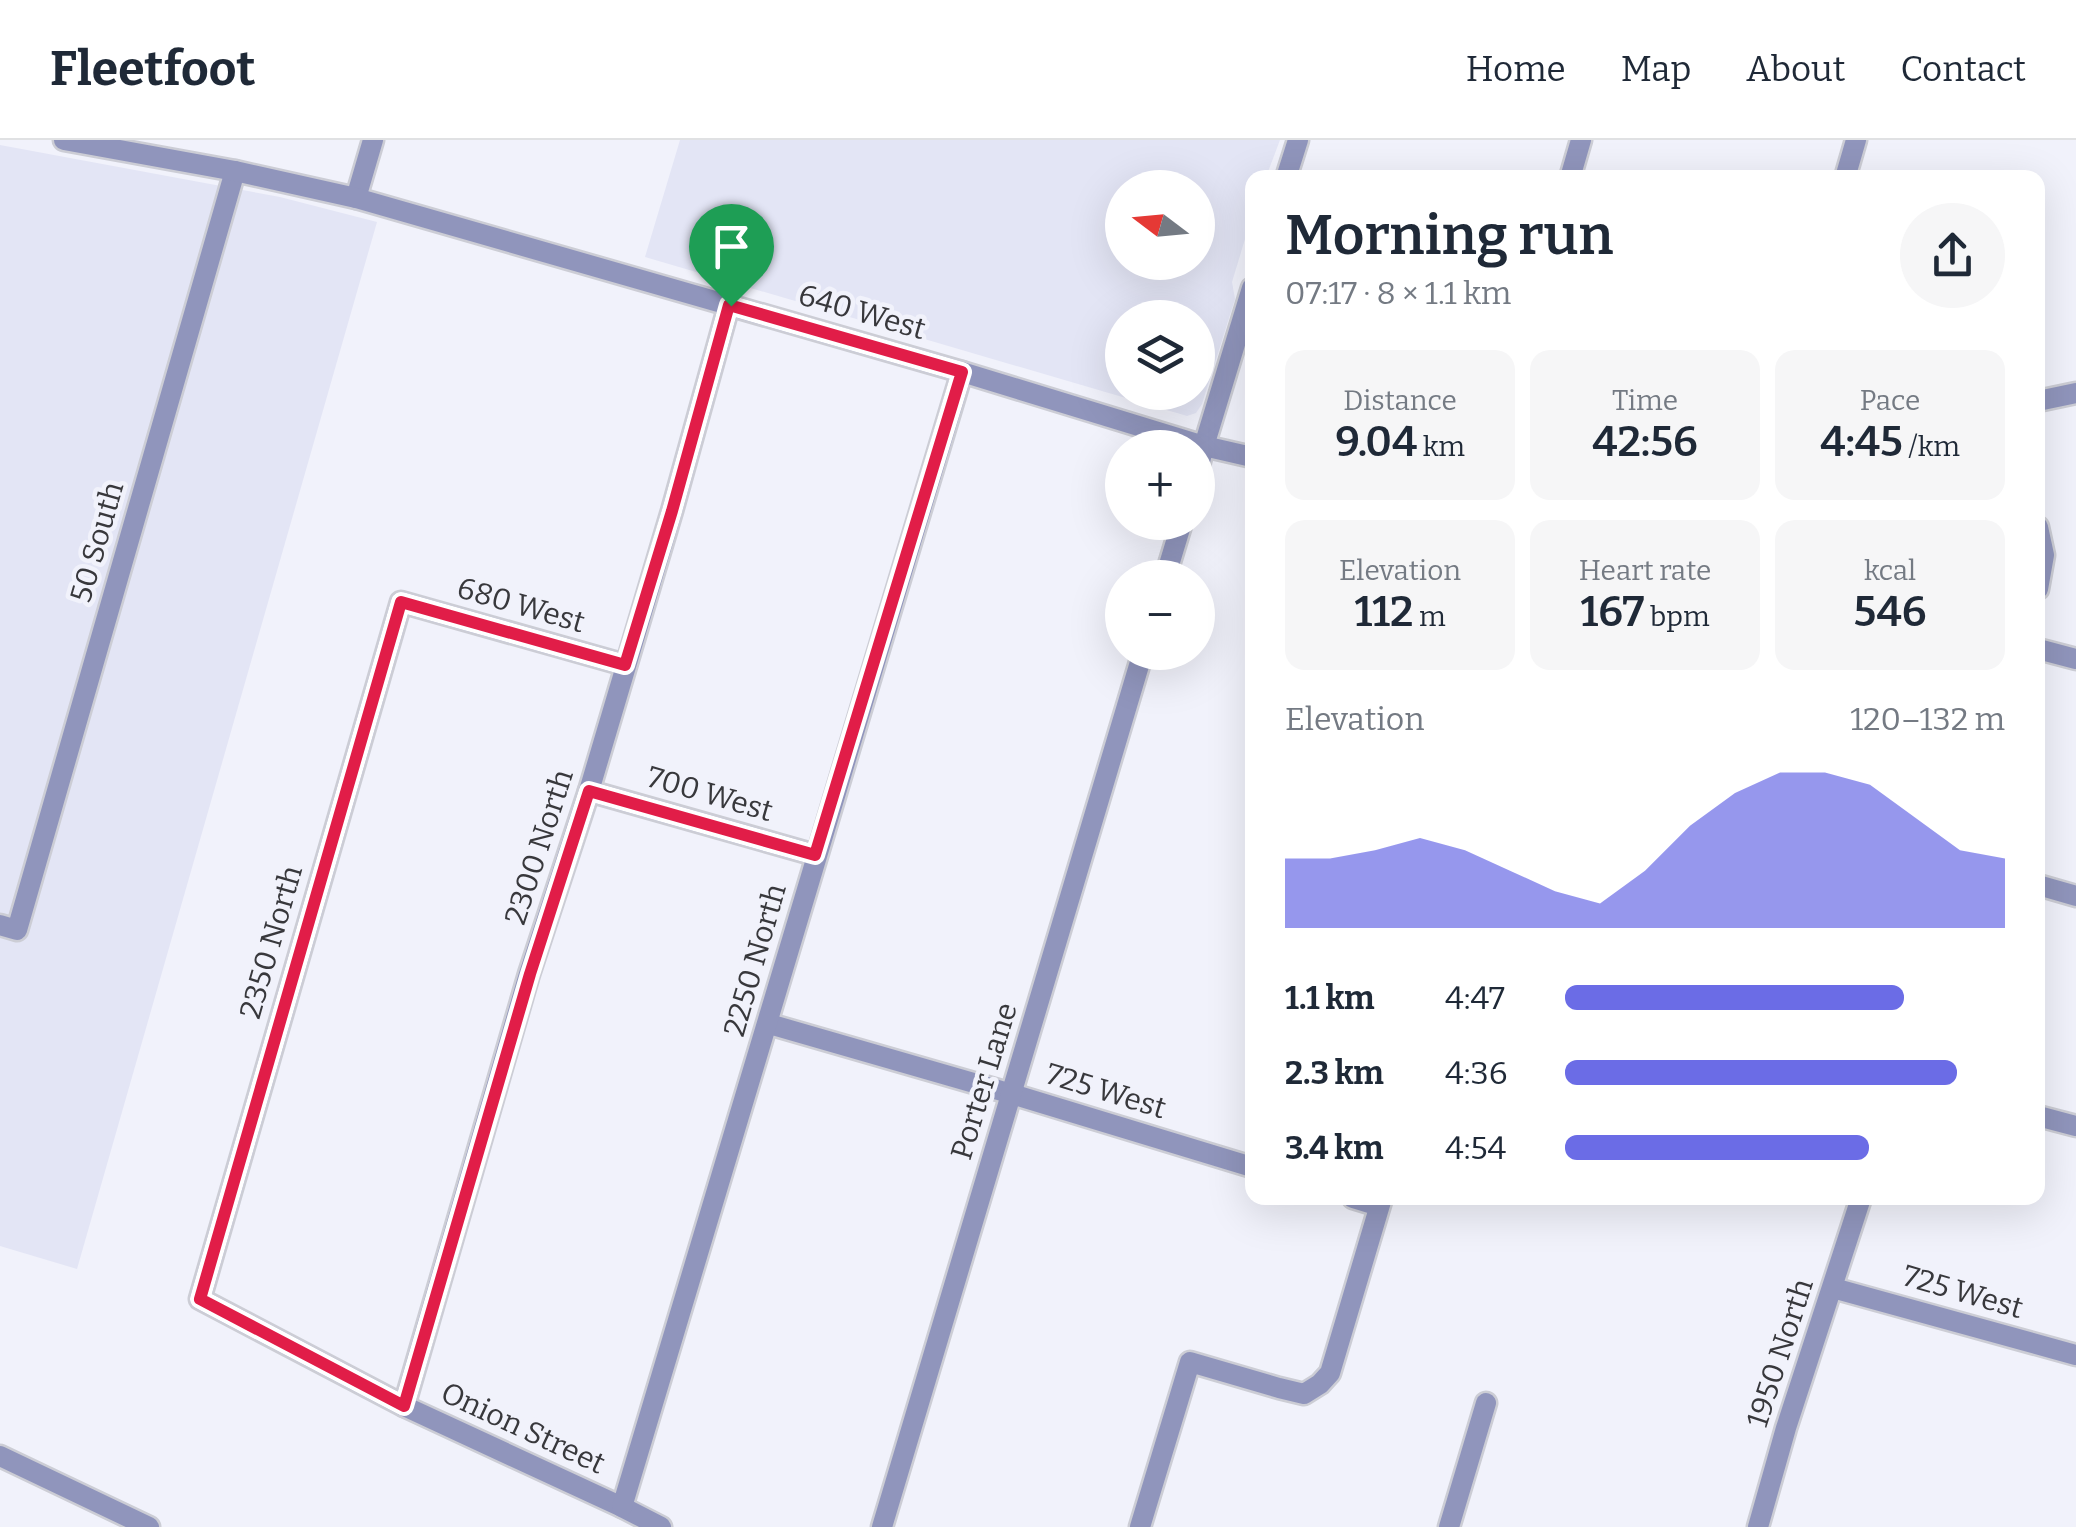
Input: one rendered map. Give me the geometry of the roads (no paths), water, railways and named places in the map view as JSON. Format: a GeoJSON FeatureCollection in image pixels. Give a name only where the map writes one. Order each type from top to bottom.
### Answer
{"type":"FeatureCollection","features":[{"type":"Feature","properties":{"kind":"street","name":"640 West"},"geometry":{"type":"LineString","coordinates":[[64,140],[356,198],[1152,430]]}},
{"type":"Feature","properties":{"kind":"street"},"geometry":{"type":"LineString","coordinates":[[356,198],[373,140]]}},
{"type":"Feature","properties":{"kind":"street"},"geometry":{"type":"LineString","coordinates":[[1289,170],[1298,140]]}},
{"type":"Feature","properties":{"kind":"street"},"geometry":{"type":"LineString","coordinates":[[1572,170],[1581,140]]}},
{"type":"Feature","properties":{"kind":"street"},"geometry":{"type":"LineString","coordinates":[[1847,170],[1856,140]]}},
{"type":"Feature","properties":{"kind":"street","name":"50 South"},"geometry":{"type":"LineString","coordinates":[[8,927],[235,171]]}},
{"type":"Feature","properties":{"kind":"street","name":"2300 North"},"geometry":{"type":"LineString","coordinates":[[404,1406],[530,974],[672,511],[729,305]]}},
{"type":"Feature","properties":{"kind":"street"},"geometry":{"type":"LineString","coordinates":[[1209,430],[1245,311]]}},
{"type":"Feature","properties":{"kind":"street","name":"2250 North"},"geometry":{"type":"LineString","coordinates":[[622,1506],[962,372]]}},
{"type":"Feature","properties":{"kind":"street"},"geometry":{"type":"LineString","coordinates":[[2045,400],[2076,393]]}},
{"type":"Feature","properties":{"kind":"street","name":"640 West"},"geometry":{"type":"LineString","coordinates":[[1215,449],[1245,455]]}},
{"type":"Feature","properties":{"kind":"street","name":"680 West"},"geometry":{"type":"LineString","coordinates":[[401,602],[625,665]]}},
{"type":"Feature","properties":{"kind":"street","name":"2350 North"},"geometry":{"type":"LineString","coordinates":[[200,1299],[401,602]]}},
{"type":"Feature","properties":{"kind":"street"},"geometry":{"type":"LineString","coordinates":[[2045,651],[2076,660]]}},
{"type":"Feature","properties":{"kind":"street","name":"Porter Lane"},"geometry":{"type":"LineString","coordinates":[[882,1527],[1138,670]]}},
{"type":"Feature","properties":{"kind":"street","name":"700 West"},"geometry":{"type":"LineString","coordinates":[[589,791],[815,855]]}},
{"type":"Feature","properties":{"kind":"street"},"geometry":{"type":"LineString","coordinates":[[2045,887],[2076,896]]}},
{"type":"Feature","properties":{"kind":"street","name":"725 West"},"geometry":{"type":"LineString","coordinates":[[768,1024],[1245,1165]]}},
{"type":"Feature","properties":{"kind":"street"},"geometry":{"type":"LineString","coordinates":[[2045,1118],[2076,1126]]}},
{"type":"Feature","properties":{"kind":"street"},"geometry":{"type":"LineString","coordinates":[[1140,1527],[1190,1362],[1304,1394],[1330,1373],[1379,1205]]}},
{"type":"Feature","properties":{"kind":"street","name":"1950 North"},"geometry":{"type":"LineString","coordinates":[[1758,1527],[1859,1205]]}},
{"type":"Feature","properties":{"kind":"street","name":"725 West"},"geometry":{"type":"LineString","coordinates":[[1833,1288],[2076,1355]]}},
{"type":"Feature","properties":{"kind":"street","name":"Onion Street"},"geometry":{"type":"LineString","coordinates":[[200,1299],[404,1406],[661,1527]]}},
{"type":"Feature","properties":{"kind":"street"},"geometry":{"type":"LineString","coordinates":[[1449,1527],[1486,1402]]}},
{"type":"Feature","properties":{"kind":"street"},"geometry":{"type":"LineString","coordinates":[[0,1456],[125,1522],[149,1527]]}}]}
